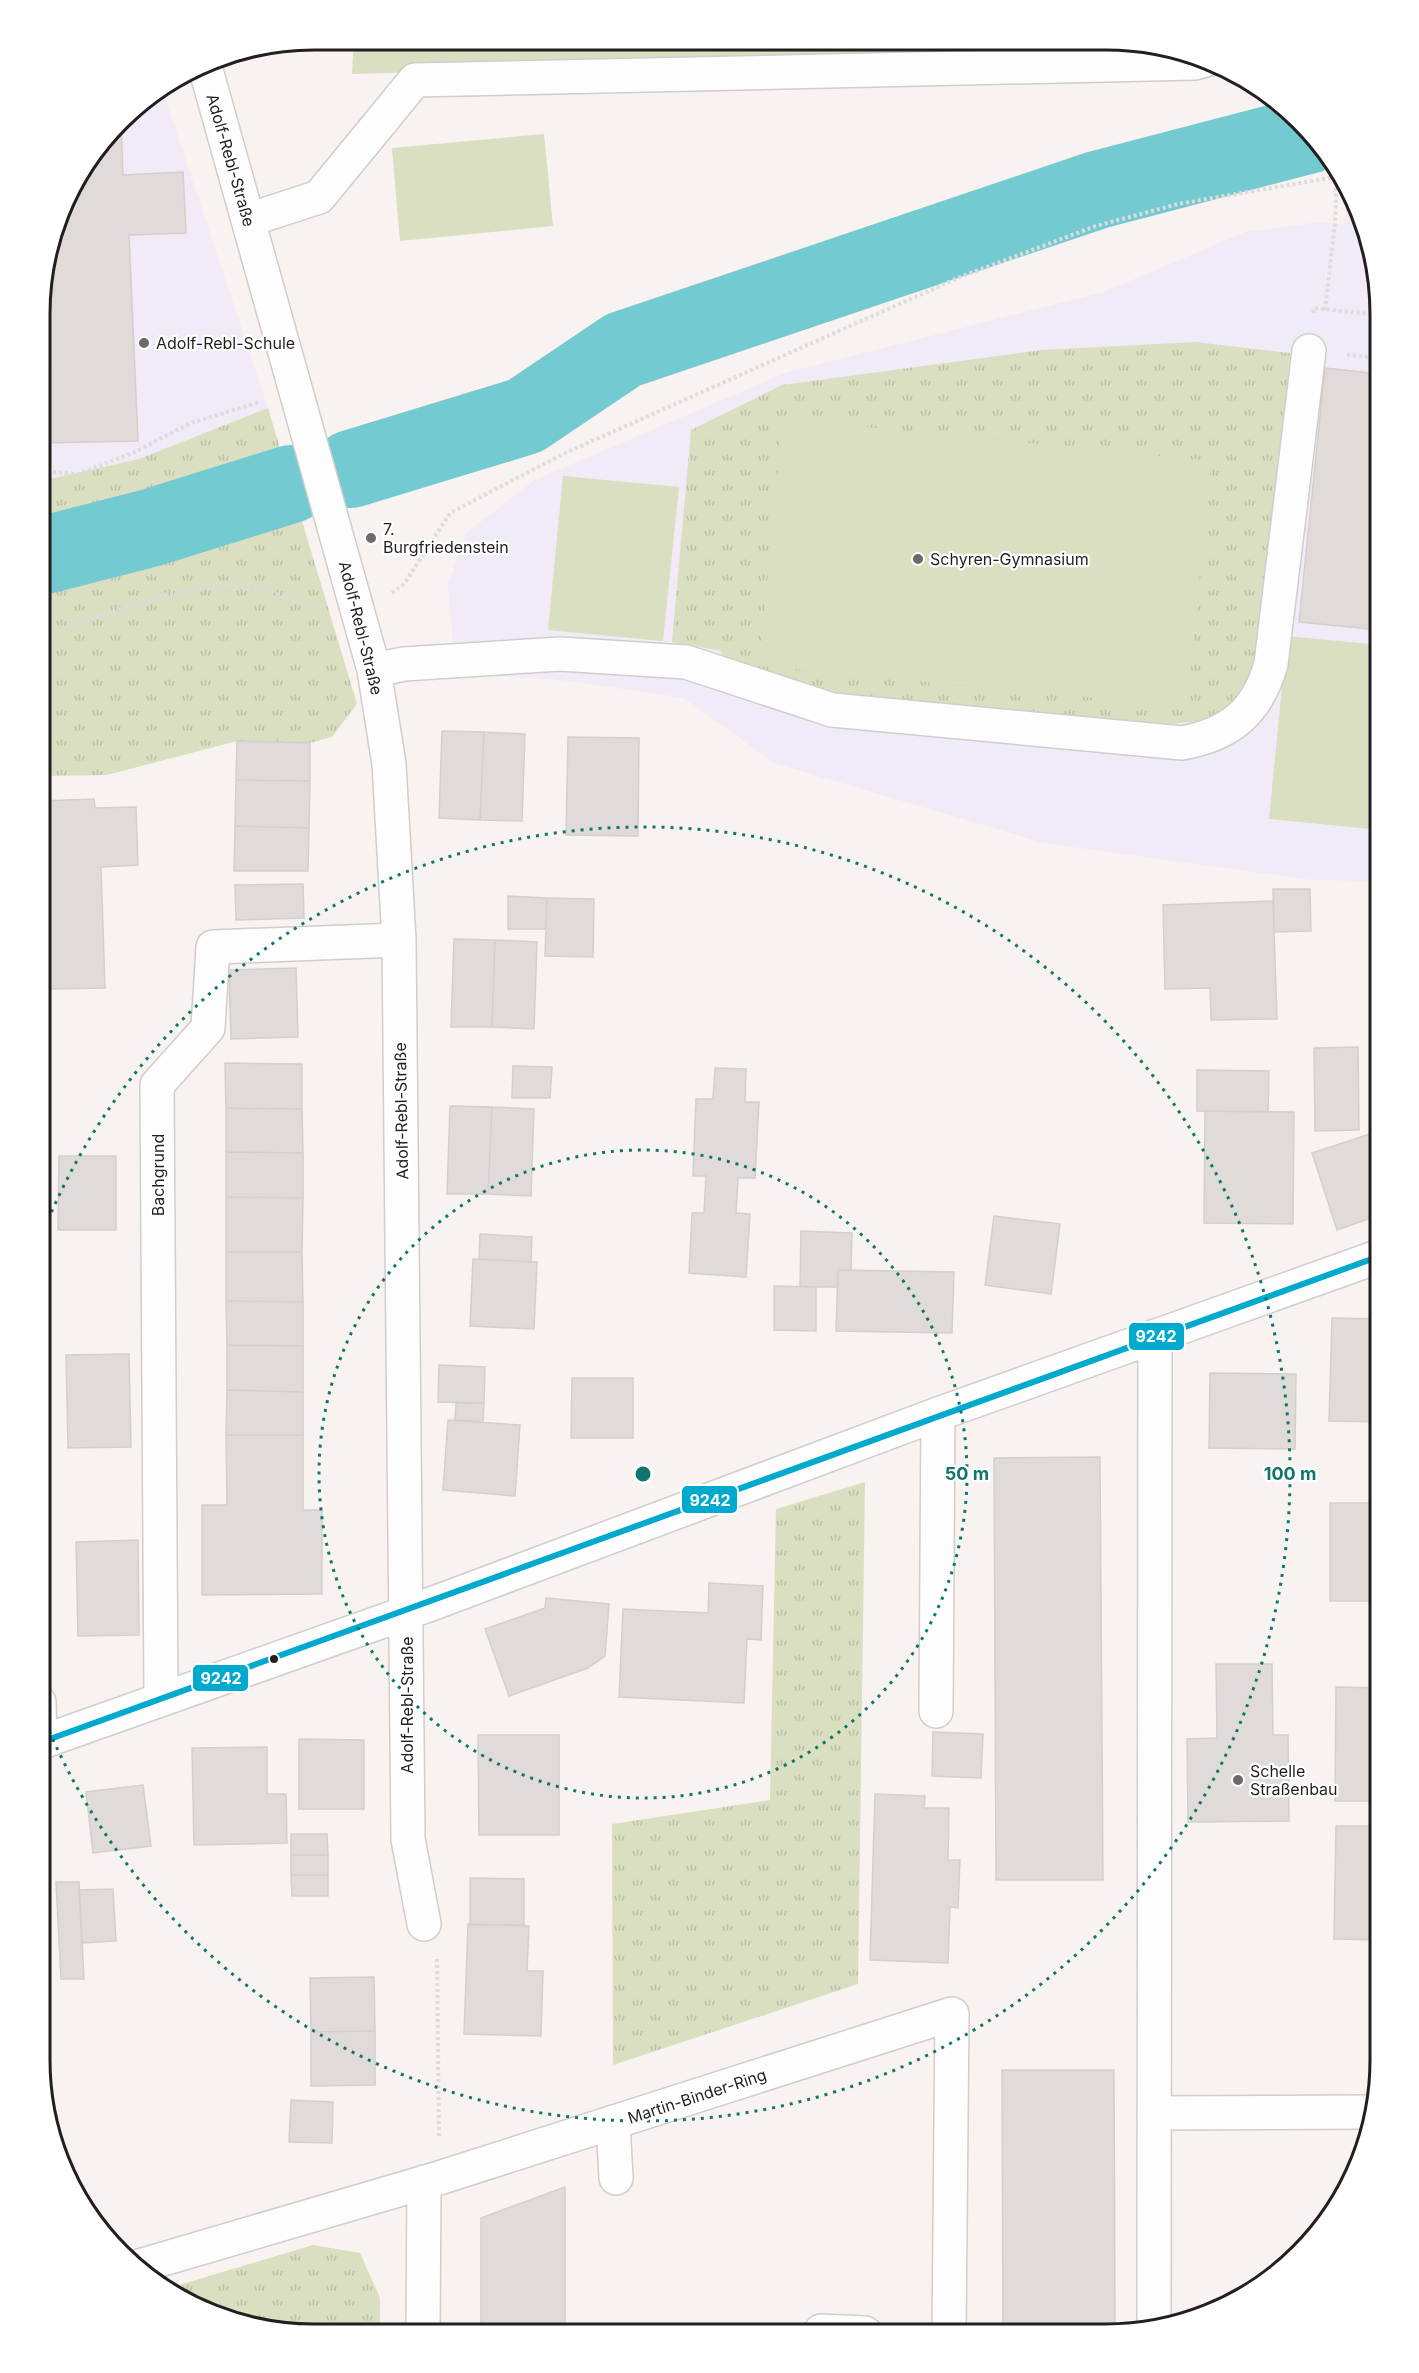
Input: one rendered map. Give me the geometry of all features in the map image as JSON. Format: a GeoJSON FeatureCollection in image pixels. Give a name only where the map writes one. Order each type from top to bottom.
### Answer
{"type":"FeatureCollection","features":[{"type":"Feature","properties":{"kind":"street"},"geometry":{"type":"LineString","coordinates":[[248,220],[319,196],[415,81],[1188,63]]}},
{"type":"Feature","properties":{"kind":"street","name":"Adolf-Rebl-Straße"},"geometry":{"type":"LineString","coordinates":[[207,72],[298,401],[339,538],[374,670],[390,775],[399,940],[408,1839],[424,1924]]}},
{"type":"Feature","properties":{"kind":"street"},"geometry":{"type":"LineString","coordinates":[[374,670],[404,664],[560,654],[686,662],[832,710],[1182,743],[1198,740],[1240,719],[1250,710],[1265,685],[1271,664],[1309,351]]}},
{"type":"Feature","properties":{"kind":"street","name":"Bachgrund"},"geometry":{"type":"LineString","coordinates":[[161,1697],[157,1085],[208,1028],[213,947],[399,940]]}},
{"type":"Feature","properties":{"kind":"street"},"geometry":{"type":"LineString","coordinates":[[50,1738],[161,1697],[407,1612],[938,1413],[1370,1260]]}},
{"type":"Feature","properties":{"kind":"street"},"geometry":{"type":"LineString","coordinates":[[1154,2319],[1155,1336]]}},
{"type":"Feature","properties":{"kind":"street"},"geometry":{"type":"LineString","coordinates":[[936,1710],[938,1413]]}},
{"type":"Feature","properties":{"kind":"street","name":"Martin-Binder-Ring"},"geometry":{"type":"LineString","coordinates":[[147,2264],[431,2180],[952,2014],[949,2324]]}},
{"type":"Feature","properties":{"kind":"street"},"geometry":{"type":"LineString","coordinates":[[1154,2112],[1364,2112]]}},
{"type":"Feature","properties":{"kind":"street"},"geometry":{"type":"LineString","coordinates":[[614,2122],[616,2178]]}},
{"type":"Feature","properties":{"kind":"street"},"geometry":{"type":"LineString","coordinates":[[423,2324],[431,2180]]}},
{"type":"Feature","properties":{"kind":"path"},"geometry":{"type":"LineString","coordinates":[[387,596],[404,584],[450,513],[563,454],[960,277],[1096,226],[1178,204],[1332,178]]}},
{"type":"Feature","properties":{"kind":"path"},"geometry":{"type":"LineString","coordinates":[[1325,310],[1338,189]]}},
{"type":"Feature","properties":{"kind":"path"},"geometry":{"type":"LineString","coordinates":[[1314,308],[1370,314]]}},
{"type":"Feature","properties":{"kind":"path"},"geometry":{"type":"LineString","coordinates":[[50,472],[78,474],[133,453],[191,423],[298,401]]}},
{"type":"Feature","properties":{"kind":"path"},"geometry":{"type":"LineString","coordinates":[[50,636],[75,623],[168,594],[232,585],[273,592],[326,615]]}},
{"type":"Feature","properties":{"kind":"path"},"geometry":{"type":"LineString","coordinates":[[424,1924],[436,1938],[431,2180]]}},
{"type":"Feature","properties":{"kind":"shaded area","name":"Adolf-Rebl-Schule"},"geometry":{"type":"Polygon","coordinates":[[[164,96],[268,408],[50,496],[50,296],[58,245],[70,212],[94,167],[115,139],[139,115],[164,96]]]}},
{"type":"Feature","properties":{"kind":"shaded area","name":"Schyren-Gymnasium"},"geometry":{"type":"Polygon","coordinates":[[[1346,206],[1361,245],[1370,314],[1370,881],[1312,880],[1044,843],[774,763],[684,698],[571,681],[497,676],[494,642],[453,642],[448,586],[466,533],[535,480],[785,373],[1104,292],[1245,232],[1320,222],[1344,224],[1346,206]]]}},
{"type":"Feature","properties":{"kind":"green space"},"geometry":{"type":"Polygon","coordinates":[[[353,50],[1133,51],[352,74],[353,50]]]}},
{"type":"Feature","properties":{"kind":"green space"},"geometry":{"type":"Polygon","coordinates":[[[544,134],[553,226],[400,241],[392,148],[544,134]]]}},
{"type":"Feature","properties":{"kind":"green space"},"geometry":{"type":"Polygon","coordinates":[[[1196,342],[1290,353],[1263,641],[1252,681],[1218,719],[1171,724],[846,698],[723,661],[721,651],[672,642],[691,430],[782,385],[1042,350],[1196,342]]]}},
{"type":"Feature","properties":{"kind":"green space"},"geometry":{"type":"Polygon","coordinates":[[[268,408],[357,704],[332,737],[310,743],[237,741],[107,775],[50,776],[50,479],[139,459],[268,408]]]}},
{"type":"Feature","properties":{"kind":"green space"},"geometry":{"type":"Polygon","coordinates":[[[783,419],[1211,461],[1187,707],[759,666],[783,419]]]}},
{"type":"Feature","properties":{"kind":"green space"},"geometry":{"type":"Polygon","coordinates":[[[563,476],[679,487],[663,641],[548,630],[563,476]]]}},
{"type":"Feature","properties":{"kind":"green space"},"geometry":{"type":"Polygon","coordinates":[[[1287,636],[1370,644],[1370,829],[1269,819],[1287,636]]]}},
{"type":"Feature","properties":{"kind":"green space"},"geometry":{"type":"Polygon","coordinates":[[[865,1482],[858,1984],[613,2065],[612,1824],[770,1800],[776,1509],[865,1482]]]}},
{"type":"Feature","properties":{"kind":"green space"},"geometry":{"type":"Polygon","coordinates":[[[313,2245],[360,2253],[380,2298],[380,2324],[296,2323],[245,2315],[212,2303],[177,2286],[313,2245]]]}},
{"type":"Feature","properties":{"kind":"building"},"geometry":{"type":"Polygon","coordinates":[[[121,133],[123,175],[183,172],[186,233],[129,235],[138,441],[50,443],[50,296],[58,245],[85,181],[121,133]]]}},
{"type":"Feature","properties":{"kind":"building"},"geometry":{"type":"Polygon","coordinates":[[[1325,368],[1370,373],[1370,629],[1299,622],[1325,368]]]}},
{"type":"Feature","properties":{"kind":"building"},"geometry":{"type":"Polygon","coordinates":[[[442,731],[484,732],[480,820],[439,818],[442,731]]]}},
{"type":"Feature","properties":{"kind":"building"},"geometry":{"type":"Polygon","coordinates":[[[484,732],[525,734],[522,821],[480,820],[484,732]]]}},
{"type":"Feature","properties":{"kind":"building"},"geometry":{"type":"Polygon","coordinates":[[[568,737],[639,738],[638,836],[566,835],[568,737]]]}},
{"type":"Feature","properties":{"kind":"building"},"geometry":{"type":"Polygon","coordinates":[[[237,741],[310,743],[310,781],[236,780],[237,741]]]}},
{"type":"Feature","properties":{"kind":"building"},"geometry":{"type":"Polygon","coordinates":[[[236,780],[310,781],[309,828],[235,826],[236,780]]]}},
{"type":"Feature","properties":{"kind":"building"},"geometry":{"type":"Polygon","coordinates":[[[94,799],[95,808],[136,807],[138,865],[101,867],[105,988],[50,989],[50,801],[94,799]]]}},
{"type":"Feature","properties":{"kind":"building"},"geometry":{"type":"Polygon","coordinates":[[[235,826],[309,828],[308,871],[234,871],[235,826]]]}},
{"type":"Feature","properties":{"kind":"building"},"geometry":{"type":"Polygon","coordinates":[[[303,884],[304,918],[236,920],[235,885],[303,884]]]}},
{"type":"Feature","properties":{"kind":"building"},"geometry":{"type":"Polygon","coordinates":[[[1273,889],[1310,889],[1311,931],[1274,932],[1273,889]]]}},
{"type":"Feature","properties":{"kind":"building"},"geometry":{"type":"Polygon","coordinates":[[[508,896],[547,898],[546,929],[508,929],[508,896]]]}},
{"type":"Feature","properties":{"kind":"building"},"geometry":{"type":"Polygon","coordinates":[[[547,898],[594,899],[593,957],[545,956],[547,898]]]}},
{"type":"Feature","properties":{"kind":"building"},"geometry":{"type":"Polygon","coordinates":[[[1273,901],[1277,1019],[1211,1020],[1210,988],[1165,989],[1163,905],[1273,901]]]}},
{"type":"Feature","properties":{"kind":"building"},"geometry":{"type":"Polygon","coordinates":[[[454,939],[495,940],[492,1027],[451,1027],[454,939]]]}},
{"type":"Feature","properties":{"kind":"building"},"geometry":{"type":"Polygon","coordinates":[[[495,940],[537,942],[534,1029],[492,1027],[495,940]]]}},
{"type":"Feature","properties":{"kind":"building"},"geometry":{"type":"Polygon","coordinates":[[[296,968],[298,1037],[231,1039],[229,970],[296,968]]]}},
{"type":"Feature","properties":{"kind":"building"},"geometry":{"type":"Polygon","coordinates":[[[1358,1047],[1359,1130],[1315,1131],[1314,1048],[1358,1047]]]}},
{"type":"Feature","properties":{"kind":"building"},"geometry":{"type":"Polygon","coordinates":[[[225,1063],[302,1064],[302,1109],[226,1108],[225,1063]]]}},
{"type":"Feature","properties":{"kind":"building"},"geometry":{"type":"Polygon","coordinates":[[[513,1066],[552,1067],[550,1098],[512,1098],[513,1066]]]}},
{"type":"Feature","properties":{"kind":"building"},"geometry":{"type":"Polygon","coordinates":[[[715,1068],[746,1069],[745,1102],[759,1102],[755,1178],[738,1178],[736,1213],[750,1214],[746,1277],[689,1273],[692,1213],[704,1213],[706,1176],[693,1176],[696,1099],[713,1099],[715,1068]]]}},
{"type":"Feature","properties":{"kind":"building"},"geometry":{"type":"Polygon","coordinates":[[[1197,1070],[1269,1071],[1268,1112],[1197,1111],[1197,1070]]]}},
{"type":"Feature","properties":{"kind":"building"},"geometry":{"type":"Polygon","coordinates":[[[450,1106],[492,1107],[488,1194],[447,1194],[450,1106]]]}},
{"type":"Feature","properties":{"kind":"building"},"geometry":{"type":"Polygon","coordinates":[[[492,1107],[534,1109],[531,1196],[488,1194],[492,1107]]]}},
{"type":"Feature","properties":{"kind":"building"},"geometry":{"type":"Polygon","coordinates":[[[226,1108],[302,1109],[303,1153],[226,1152],[226,1108]]]}},
{"type":"Feature","properties":{"kind":"building"},"geometry":{"type":"Polygon","coordinates":[[[1205,1111],[1294,1112],[1293,1224],[1204,1223],[1205,1111]]]}},
{"type":"Feature","properties":{"kind":"building"},"geometry":{"type":"Polygon","coordinates":[[[1370,1134],[1370,1218],[1337,1230],[1312,1153],[1370,1134]]]}},
{"type":"Feature","properties":{"kind":"building"},"geometry":{"type":"Polygon","coordinates":[[[226,1152],[303,1153],[303,1198],[226,1197],[226,1152]]]}},
{"type":"Feature","properties":{"kind":"building"},"geometry":{"type":"Polygon","coordinates":[[[59,1156],[116,1156],[116,1230],[58,1230],[59,1156]]]}},
{"type":"Feature","properties":{"kind":"building"},"geometry":{"type":"Polygon","coordinates":[[[226,1197],[303,1198],[302,1252],[226,1252],[226,1197]]]}},
{"type":"Feature","properties":{"kind":"building"},"geometry":{"type":"Polygon","coordinates":[[[994,1216],[1060,1224],[1051,1294],[985,1285],[994,1216]]]}},
{"type":"Feature","properties":{"kind":"building"},"geometry":{"type":"Polygon","coordinates":[[[801,1231],[852,1233],[851,1270],[838,1270],[837,1287],[800,1287],[801,1231]]]}},
{"type":"Feature","properties":{"kind":"building"},"geometry":{"type":"Polygon","coordinates":[[[480,1234],[532,1237],[531,1262],[479,1259],[480,1234]]]}},
{"type":"Feature","properties":{"kind":"building"},"geometry":{"type":"Polygon","coordinates":[[[226,1252],[302,1252],[303,1302],[226,1301],[226,1252]]]}},
{"type":"Feature","properties":{"kind":"building"},"geometry":{"type":"Polygon","coordinates":[[[473,1259],[537,1262],[534,1329],[470,1326],[473,1259]]]}},
{"type":"Feature","properties":{"kind":"building"},"geometry":{"type":"Polygon","coordinates":[[[838,1270],[954,1272],[952,1333],[836,1331],[838,1270]]]}},
{"type":"Feature","properties":{"kind":"building"},"geometry":{"type":"Polygon","coordinates":[[[774,1286],[816,1287],[816,1331],[774,1330],[774,1286]]]}},
{"type":"Feature","properties":{"kind":"building"},"geometry":{"type":"Polygon","coordinates":[[[226,1301],[303,1302],[303,1346],[227,1345],[226,1301]]]}},
{"type":"Feature","properties":{"kind":"building"},"geometry":{"type":"Polygon","coordinates":[[[1332,1318],[1370,1319],[1370,1422],[1329,1421],[1332,1318]]]}},
{"type":"Feature","properties":{"kind":"building"},"geometry":{"type":"Polygon","coordinates":[[[227,1345],[303,1346],[303,1392],[227,1390],[227,1345]]]}},
{"type":"Feature","properties":{"kind":"building"},"geometry":{"type":"Polygon","coordinates":[[[129,1354],[131,1447],[68,1448],[66,1355],[129,1354]]]}},
{"type":"Feature","properties":{"kind":"building"},"geometry":{"type":"Polygon","coordinates":[[[439,1365],[485,1367],[484,1403],[438,1402],[439,1365]]]}},
{"type":"Feature","properties":{"kind":"building"},"geometry":{"type":"Polygon","coordinates":[[[1210,1373],[1296,1374],[1295,1449],[1209,1448],[1210,1373]]]}},
{"type":"Feature","properties":{"kind":"building"},"geometry":{"type":"Polygon","coordinates":[[[572,1378],[633,1378],[633,1438],[571,1438],[572,1378]]]}},
{"type":"Feature","properties":{"kind":"building"},"geometry":{"type":"Polygon","coordinates":[[[227,1390],[303,1392],[303,1435],[226,1435],[227,1390]]]}},
{"type":"Feature","properties":{"kind":"building"},"geometry":{"type":"Polygon","coordinates":[[[456,1403],[484,1403],[483,1422],[455,1420],[456,1403]]]}},
{"type":"Feature","properties":{"kind":"building"},"geometry":{"type":"Polygon","coordinates":[[[448,1420],[520,1425],[515,1496],[443,1490],[448,1420]]]}},
{"type":"Feature","properties":{"kind":"building"},"geometry":{"type":"Polygon","coordinates":[[[226,1435],[303,1435],[303,1510],[322,1510],[322,1594],[202,1595],[202,1505],[227,1505],[226,1435]]]}},
{"type":"Feature","properties":{"kind":"building"},"geometry":{"type":"Polygon","coordinates":[[[1100,1457],[1103,1880],[996,1880],[994,1458],[1100,1457]]]}},
{"type":"Feature","properties":{"kind":"building"},"geometry":{"type":"Polygon","coordinates":[[[1330,1503],[1370,1503],[1370,1601],[1330,1601],[1330,1503]]]}},
{"type":"Feature","properties":{"kind":"building"},"geometry":{"type":"Polygon","coordinates":[[[138,1540],[139,1635],[78,1636],[76,1542],[138,1540]]]}},
{"type":"Feature","properties":{"kind":"building"},"geometry":{"type":"Polygon","coordinates":[[[709,1583],[763,1586],[761,1640],[747,1639],[744,1703],[619,1697],[623,1609],[708,1613],[709,1583]]]}},
{"type":"Feature","properties":{"kind":"building"},"geometry":{"type":"Polygon","coordinates":[[[546,1598],[609,1604],[605,1656],[588,1668],[509,1696],[485,1629],[545,1608],[546,1598]]]}},
{"type":"Feature","properties":{"kind":"building","name":"Schelle Straßenbau"},"geometry":{"type":"Polygon","coordinates":[[[1216,1664],[1272,1664],[1273,1735],[1288,1735],[1289,1821],[1188,1822],[1187,1739],[1217,1738],[1216,1664]]]}},
{"type":"Feature","properties":{"kind":"building"},"geometry":{"type":"Polygon","coordinates":[[[1336,1687],[1370,1688],[1370,1801],[1335,1801],[1336,1687]]]}},
{"type":"Feature","properties":{"kind":"building"},"geometry":{"type":"Polygon","coordinates":[[[933,1732],[983,1734],[981,1778],[932,1776],[933,1732]]]}},
{"type":"Feature","properties":{"kind":"building"},"geometry":{"type":"Polygon","coordinates":[[[478,1735],[559,1735],[559,1835],[479,1835],[478,1735]]]}},
{"type":"Feature","properties":{"kind":"building"},"geometry":{"type":"Polygon","coordinates":[[[299,1739],[364,1740],[364,1809],[299,1809],[299,1739]]]}},
{"type":"Feature","properties":{"kind":"building"},"geometry":{"type":"Polygon","coordinates":[[[267,1747],[267,1794],[286,1794],[287,1843],[194,1845],[192,1748],[267,1747]]]}},
{"type":"Feature","properties":{"kind":"building"},"geometry":{"type":"Polygon","coordinates":[[[143,1785],[151,1846],[93,1853],[86,1792],[143,1785]]]}},
{"type":"Feature","properties":{"kind":"building"},"geometry":{"type":"Polygon","coordinates":[[[875,1794],[925,1796],[924,1808],[949,1808],[948,1860],[960,1860],[958,1908],[950,1907],[948,1963],[870,1960],[875,1794]]]}},
{"type":"Feature","properties":{"kind":"building"},"geometry":{"type":"Polygon","coordinates":[[[1336,1826],[1370,1826],[1370,1940],[1334,1939],[1336,1826]]]}},
{"type":"Feature","properties":{"kind":"building"},"geometry":{"type":"Polygon","coordinates":[[[291,1834],[327,1834],[328,1855],[291,1855],[291,1834]]]}},
{"type":"Feature","properties":{"kind":"building"},"geometry":{"type":"Polygon","coordinates":[[[291,1855],[328,1855],[328,1875],[291,1875],[291,1855]]]}},
{"type":"Feature","properties":{"kind":"building"},"geometry":{"type":"Polygon","coordinates":[[[291,1875],[328,1875],[328,1896],[292,1896],[291,1875]]]}},
{"type":"Feature","properties":{"kind":"building"},"geometry":{"type":"Polygon","coordinates":[[[470,1878],[524,1879],[524,1925],[470,1925],[470,1878]]]}},
{"type":"Feature","properties":{"kind":"building"},"geometry":{"type":"Polygon","coordinates":[[[56,1882],[79,1882],[84,1979],[61,1979],[56,1882]]]}},
{"type":"Feature","properties":{"kind":"building"},"geometry":{"type":"Polygon","coordinates":[[[113,1889],[116,1941],[82,1943],[79,1890],[113,1889]]]}},
{"type":"Feature","properties":{"kind":"building"},"geometry":{"type":"Polygon","coordinates":[[[468,1924],[529,1926],[527,1971],[543,1971],[541,2036],[464,2034],[468,1924]]]}},
{"type":"Feature","properties":{"kind":"building"},"geometry":{"type":"Polygon","coordinates":[[[374,1977],[375,2031],[311,2032],[310,1978],[374,1977]]]}},
{"type":"Feature","properties":{"kind":"building"},"geometry":{"type":"Polygon","coordinates":[[[375,2031],[375,2085],[311,2086],[311,2032],[375,2031]]]}},
{"type":"Feature","properties":{"kind":"building"},"geometry":{"type":"Polygon","coordinates":[[[1002,2070],[1114,2070],[1115,2323],[1003,2324],[1002,2070]]]}},
{"type":"Feature","properties":{"kind":"building"},"geometry":{"type":"Polygon","coordinates":[[[291,2100],[333,2102],[332,2143],[289,2142],[291,2100]]]}},
{"type":"Feature","properties":{"kind":"building"},"geometry":{"type":"Polygon","coordinates":[[[565,2187],[565,2324],[481,2324],[481,2218],[565,2187]]]}},
{"type":"Feature","properties":{"kind":"waterway"},"geometry":{"type":"LineString","coordinates":[[351,469],[525,416],[623,350],[1097,190],[1301,136]]}},
{"type":"Feature","properties":{"kind":"waterway"},"geometry":{"type":"LineString","coordinates":[[50,554],[150,528],[291,484]]}},
{"type":"Feature","properties":{"kind":"transit line","name":"9242"},"geometry":{"type":"LineString","coordinates":[[50,1739],[1370,1260]]}},
{"type":"Feature","properties":{"kind":"place","name":"Adolf-Rebl-Schule"},"geometry":{"type":"Point","coordinates":[144,343]}},
{"type":"Feature","properties":{"kind":"place","name":"7. Burgfriedenstein"},"geometry":{"type":"Point","coordinates":[371,538]}},
{"type":"Feature","properties":{"kind":"place","name":"Schyren-Gymnasium"},"geometry":{"type":"Point","coordinates":[918,559]}},
{"type":"Feature","properties":{"kind":"place","name":"Schelle Straßenbau"},"geometry":{"type":"Point","coordinates":[1238,1780]}}]}
